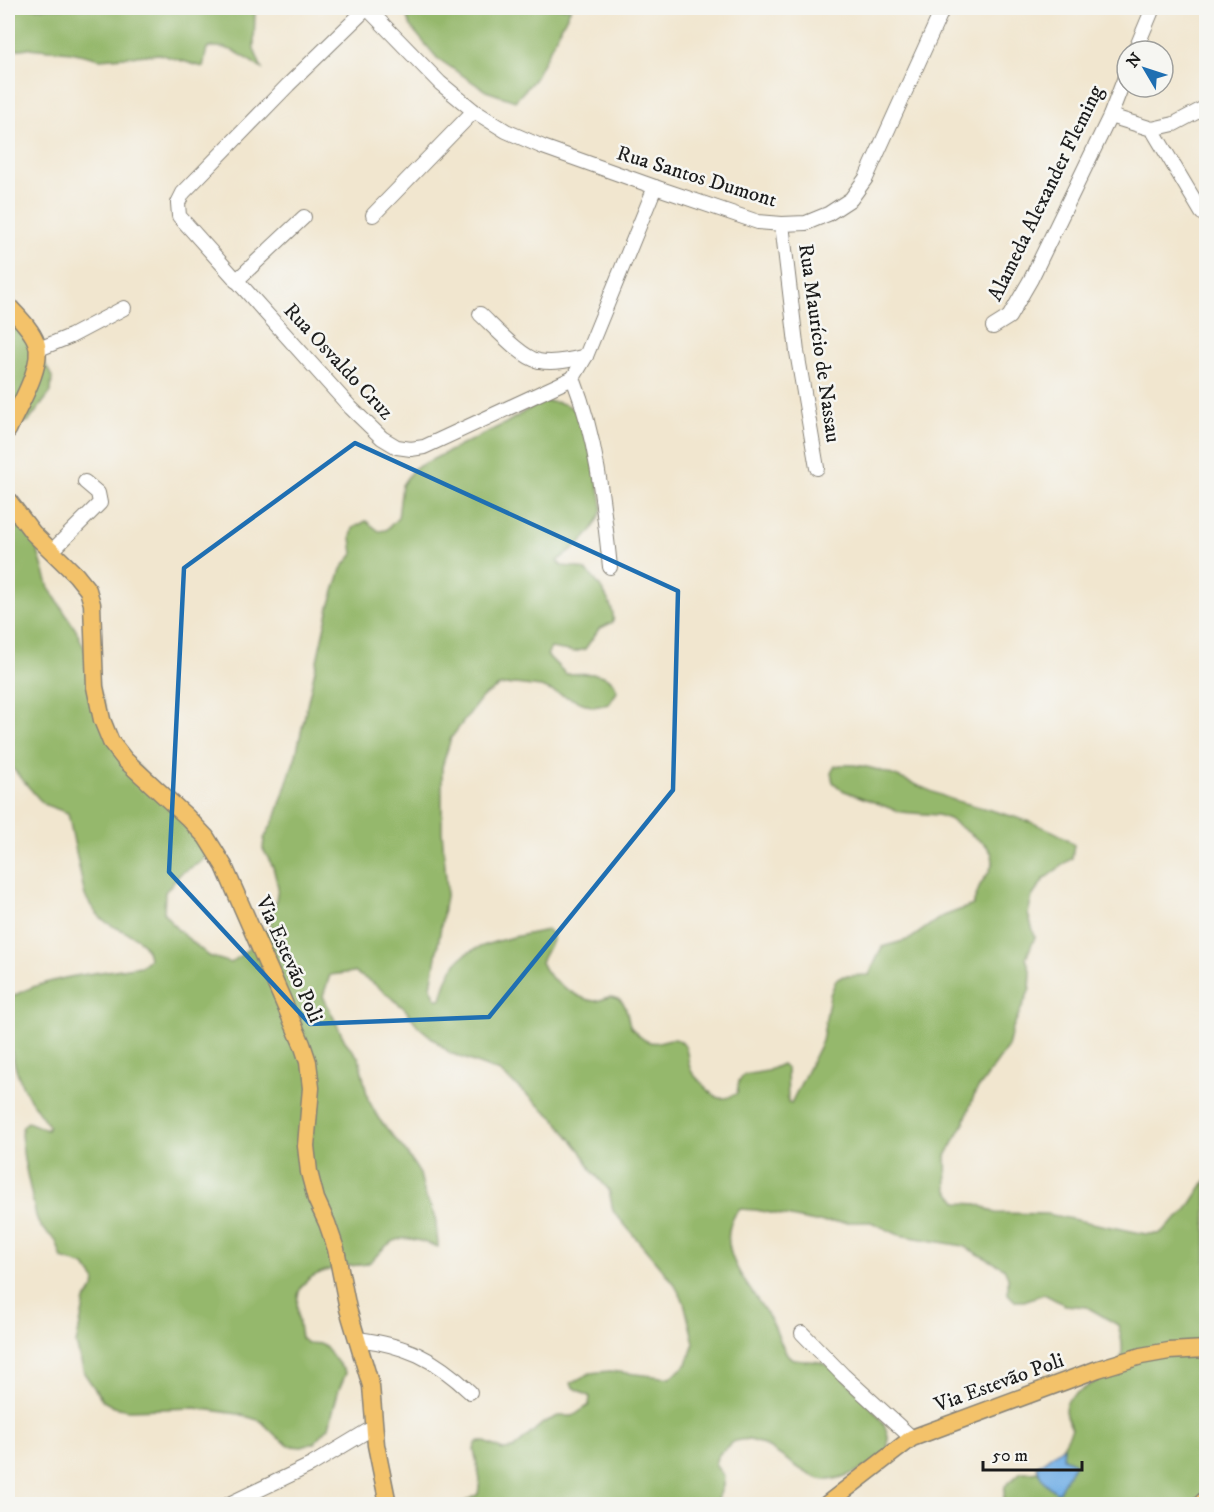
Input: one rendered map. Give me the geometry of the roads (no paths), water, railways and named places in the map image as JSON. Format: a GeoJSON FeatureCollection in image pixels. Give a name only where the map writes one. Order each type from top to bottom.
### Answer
{"type":"FeatureCollection","features":[{"type":"Feature","properties":{"kind":"main road"},"geometry":{"type":"LineString","coordinates":[[8,305],[32,333],[39,349],[38,361],[32,378],[8,430]]}},
{"type":"Feature","properties":{"kind":"main road","name":"Via Estevão Poli"},"geometry":{"type":"LineString","coordinates":[[8,500],[33,533],[76,575],[87,590],[92,604],[94,687],[102,720],[111,742],[125,760],[206,837],[224,866],[303,1044],[311,1088],[306,1146],[309,1172],[316,1199],[336,1249],[348,1309],[371,1386],[374,1427],[388,1504]]}},
{"type":"Feature","properties":{"kind":"main road","name":"Via Estevão Poli"},"geometry":{"type":"LineString","coordinates":[[827,1504],[912,1438],[1141,1356],[1169,1351],[1206,1349]]}},
{"type":"Feature","properties":{"kind":"main road"},"geometry":{"type":"LineString","coordinates":[[1201,1504],[1206,1499]]}},
{"type":"Feature","properties":{"kind":"street","name":"Rua Santos Dumont"},"geometry":{"type":"LineString","coordinates":[[367,8],[440,83],[474,111],[506,130],[543,147],[655,187],[758,222],[782,224],[806,223],[828,214],[851,199],[866,178],[943,8]]}},
{"type":"Feature","properties":{"kind":"street","name":"Rua Osvaldo Cruz"},"geometry":{"type":"LineString","coordinates":[[367,8],[183,193],[178,209],[183,222],[351,408],[382,438],[397,447],[411,449],[424,447],[573,378]]}},
{"type":"Feature","properties":{"kind":"street"},"geometry":{"type":"LineString","coordinates":[[1140,39],[1153,8]]}},
{"type":"Feature","properties":{"kind":"street","name":"Alameda Alexander Fleming"},"geometry":{"type":"LineString","coordinates":[[993,327],[1009,317],[1031,279],[1117,99]]}},
{"type":"Feature","properties":{"kind":"street"},"geometry":{"type":"LineString","coordinates":[[1110,116],[1152,129],[1174,123],[1206,107]]}},
{"type":"Feature","properties":{"kind":"street"},"geometry":{"type":"LineString","coordinates":[[373,215],[474,111]]}},
{"type":"Feature","properties":{"kind":"street"},"geometry":{"type":"LineString","coordinates":[[1152,129],[1202,213]]}},
{"type":"Feature","properties":{"kind":"street"},"geometry":{"type":"LineString","coordinates":[[610,567],[596,452],[584,406],[573,378],[586,356],[655,187]]}},
{"type":"Feature","properties":{"kind":"street"},"geometry":{"type":"LineString","coordinates":[[236,281],[304,217]]}},
{"type":"Feature","properties":{"kind":"street","name":"Rua Maurício de Nassau"},"geometry":{"type":"LineString","coordinates":[[782,224],[797,352],[817,468]]}},
{"type":"Feature","properties":{"kind":"street"},"geometry":{"type":"LineString","coordinates":[[39,349],[71,336],[124,308]]}},
{"type":"Feature","properties":{"kind":"street"},"geometry":{"type":"LineString","coordinates":[[480,314],[528,357],[538,361],[556,361],[586,356]]}},
{"type":"Feature","properties":{"kind":"street"},"geometry":{"type":"LineString","coordinates":[[52,551],[100,503],[98,493],[85,482]]}},
{"type":"Feature","properties":{"kind":"street"},"geometry":{"type":"LineString","coordinates":[[802,1333],[843,1375],[912,1438]]}},
{"type":"Feature","properties":{"kind":"street"},"geometry":{"type":"LineString","coordinates":[[357,1339],[387,1343],[415,1352],[453,1375],[470,1392]]}},
{"type":"Feature","properties":{"kind":"street"},"geometry":{"type":"LineString","coordinates":[[229,1504],[311,1465],[374,1427]]}},
{"type":"Feature","properties":{"kind":"water"},"geometry":{"type":"Polygon","coordinates":[[[1064,1446],[1063,1458],[1075,1463],[1058,1493],[1044,1482],[1037,1466],[1064,1446]]]}}]}
